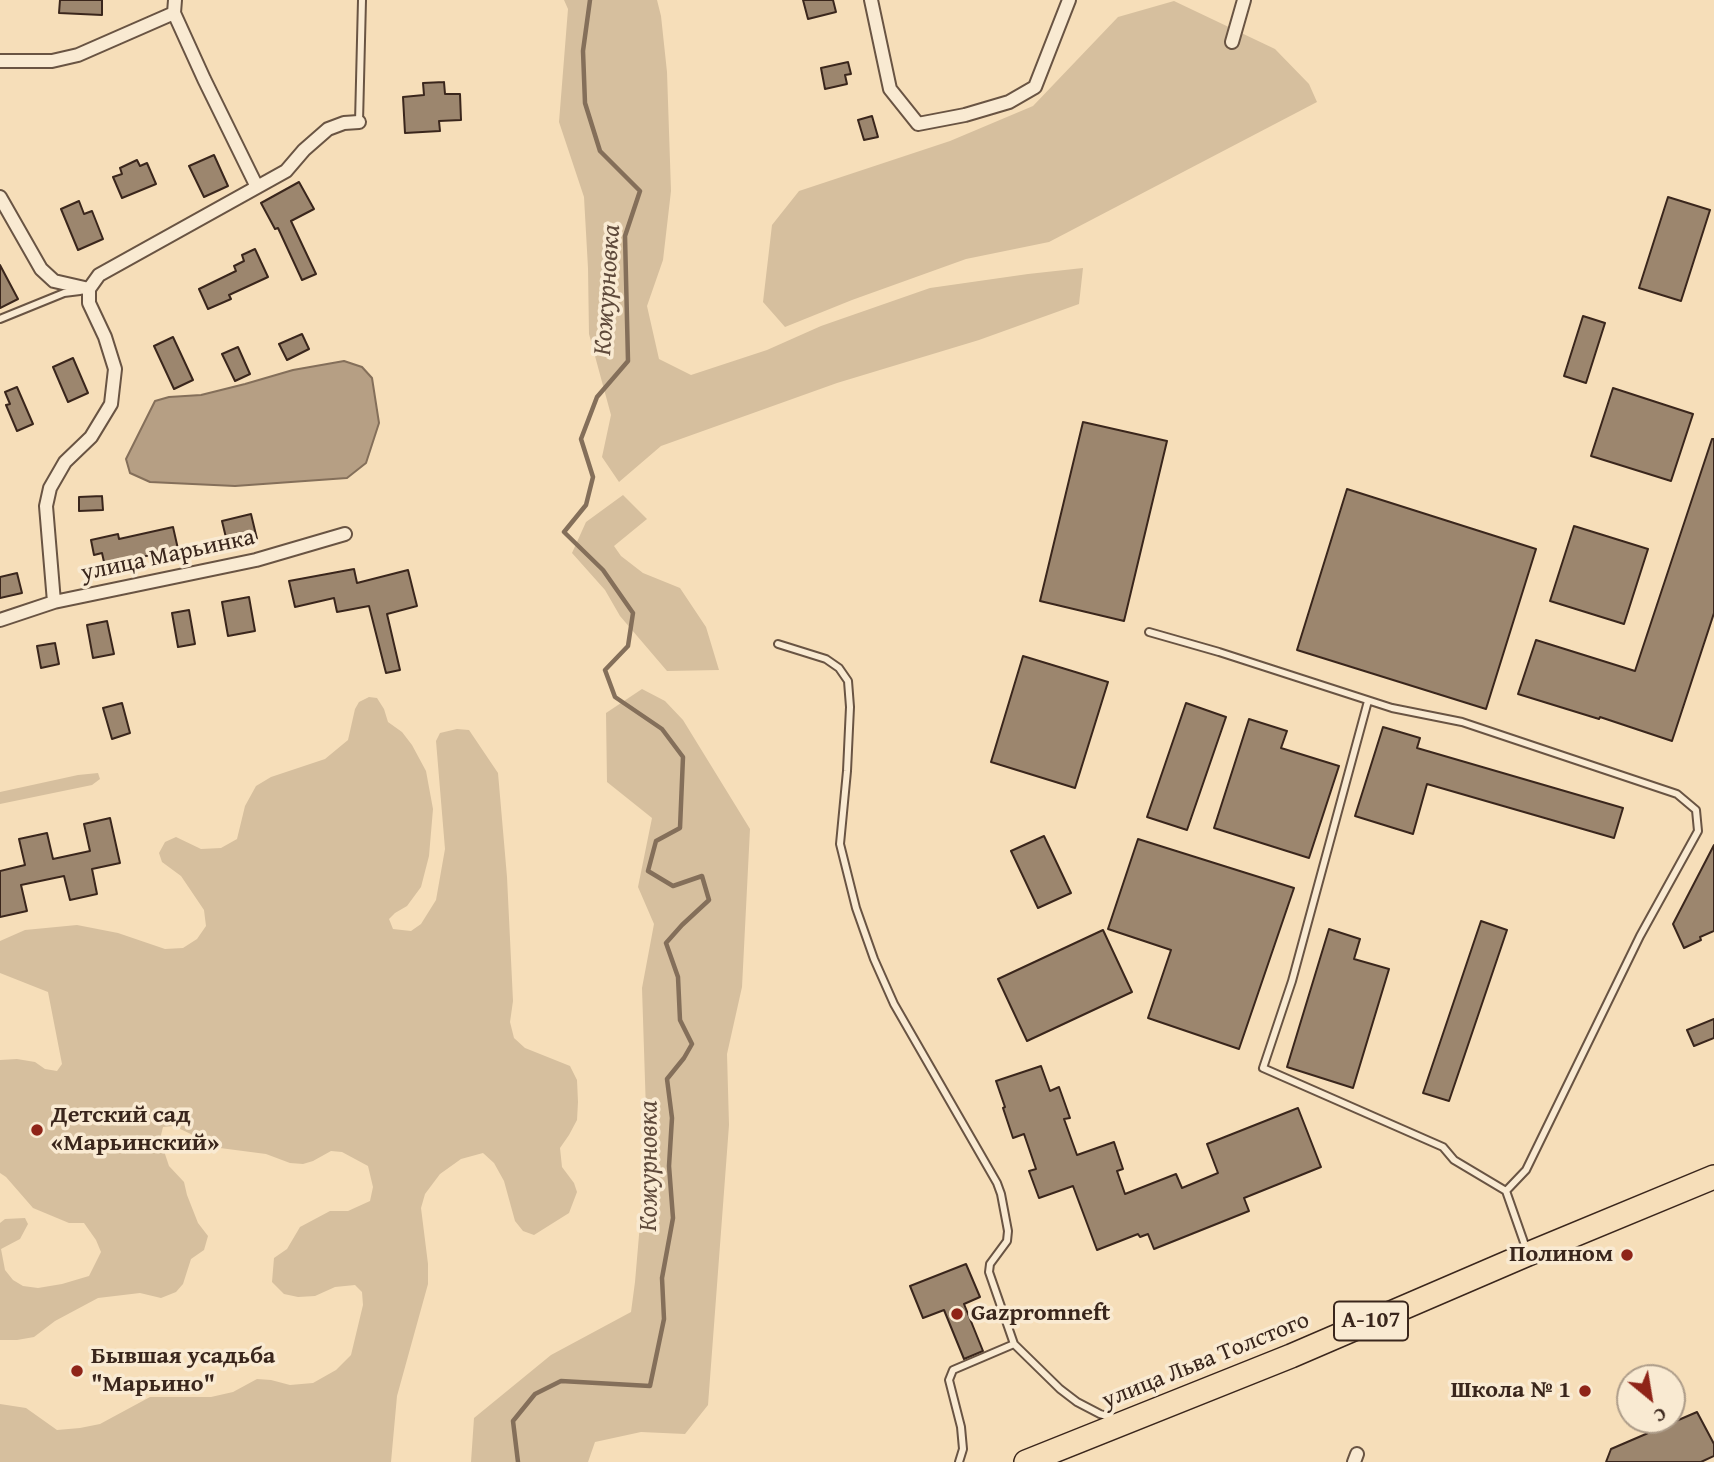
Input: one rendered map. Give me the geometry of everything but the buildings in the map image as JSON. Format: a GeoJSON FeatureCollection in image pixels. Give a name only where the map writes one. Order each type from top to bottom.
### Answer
{"type":"FeatureCollection","features":[{"type":"Feature","properties":{"kind":"highway","name":"улица Льва Толстого"},"geometry":{"type":"LineString","coordinates":[[1026,1462],[1291,1356],[1714,1177]]}},
{"type":"Feature","properties":{"kind":"street"},"geometry":{"type":"LineString","coordinates":[[871,0],[890,89],[918,124],[965,115],[1009,102],[1035,87],[1069,0]]}},
{"type":"Feature","properties":{"kind":"street"},"geometry":{"type":"LineString","coordinates":[[1232,42],[1244,0]]}},
{"type":"Feature","properties":{"kind":"street"},"geometry":{"type":"LineString","coordinates":[[0,61],[52,61],[78,55],[175,7],[204,79],[257,187]]}},
{"type":"Feature","properties":{"kind":"street"},"geometry":{"type":"LineString","coordinates":[[54,602],[46,506],[50,488],[65,462],[91,437],[111,404],[115,369],[105,337],[89,303],[89,289],[99,275],[286,171],[304,150],[328,129],[344,123],[359,122]]}},
{"type":"Feature","properties":{"kind":"street"},"geometry":{"type":"LineString","coordinates":[[0,197],[41,269],[54,281],[89,289]]}},
{"type":"Feature","properties":{"kind":"street","name":"улица Марьинка"},"geometry":{"type":"LineString","coordinates":[[0,620],[54,602],[256,560],[345,534]]}},
{"type":"Feature","properties":{"kind":"lane"},"geometry":{"type":"LineString","coordinates":[[359,122],[362,0]]}},
{"type":"Feature","properties":{"kind":"lane"},"geometry":{"type":"LineString","coordinates":[[0,319],[64,293],[89,289]]}},
{"type":"Feature","properties":{"kind":"lane"},"geometry":{"type":"LineString","coordinates":[[1149,632],[1392,708],[1462,722],[1677,794],[1696,810],[1698,831],[1640,936],[1526,1170],[1506,1191]]}},
{"type":"Feature","properties":{"kind":"lane"},"geometry":{"type":"LineString","coordinates":[[778,644],[826,659],[839,668],[848,681],[850,707],[847,771],[840,845],[856,908],[894,1004],[1001,1194],[1008,1231],[1007,1241],[990,1264],[989,1272],[1014,1344],[1077,1402],[1100,1414],[1126,1421]]}},
{"type":"Feature","properties":{"kind":"lane"},"geometry":{"type":"LineString","coordinates":[[1368,701],[1292,981],[1264,1068],[1443,1147],[1454,1160],[1506,1191],[1528,1254]]}},
{"type":"Feature","properties":{"kind":"lane"},"geometry":{"type":"LineString","coordinates":[[959,1462],[963,1449],[961,1427],[949,1380],[953,1370],[1014,1344]]}},
{"type":"Feature","properties":{"kind":"shaded area"},"geometry":{"type":"Polygon","coordinates":[[[564,0],[657,0],[667,72],[671,191],[663,260],[647,306],[659,359],[691,375],[767,350],[821,326],[930,288],[1028,274],[1083,268],[1079,304],[979,340],[837,383],[661,446],[619,482],[602,457],[611,415],[589,334],[584,197],[559,122],[568,9],[564,0]]]}},
{"type":"Feature","properties":{"kind":"shaded area"},"geometry":{"type":"Polygon","coordinates":[[[1174,1],[1275,49],[1309,84],[1317,102],[1049,242],[966,259],[785,327],[763,302],[772,225],[799,191],[950,141],[1033,106],[1118,17],[1174,1]]]}},
{"type":"Feature","properties":{"kind":"shaded area"},"geometry":{"type":"Polygon","coordinates":[[[344,361],[362,367],[372,378],[379,423],[366,463],[347,478],[235,486],[150,482],[130,473],[126,459],[155,401],[169,397],[201,395],[293,370],[344,361]]]}},
{"type":"Feature","properties":{"kind":"shaded area"},"geometry":{"type":"Polygon","coordinates":[[[623,495],[647,519],[614,546],[621,556],[643,573],[680,588],[706,627],[719,670],[667,671],[620,616],[605,590],[572,553],[586,522],[623,495]]]}},
{"type":"Feature","properties":{"kind":"shaded area"},"geometry":{"type":"Polygon","coordinates":[[[642,689],[665,701],[683,720],[750,829],[742,987],[727,1054],[729,1125],[708,1405],[685,1434],[641,1432],[595,1442],[588,1462],[471,1462],[474,1418],[551,1355],[631,1312],[647,1142],[642,988],[654,924],[638,887],[652,818],[607,782],[606,713],[642,689]]]}},
{"type":"Feature","properties":{"kind":"shaded area"},"geometry":{"type":"Polygon","coordinates":[[[369,697],[377,698],[388,722],[402,732],[412,745],[426,771],[433,809],[429,856],[421,887],[407,906],[389,919],[393,929],[411,931],[421,924],[436,900],[445,849],[436,741],[440,733],[457,729],[469,730],[498,773],[507,877],[513,1001],[510,1022],[514,1038],[525,1048],[570,1066],[577,1080],[577,1120],[560,1148],[562,1167],[577,1192],[569,1213],[534,1235],[523,1231],[515,1221],[504,1181],[494,1163],[483,1153],[461,1159],[440,1174],[425,1194],[421,1208],[428,1284],[397,1396],[391,1462],[0,1462],[0,1404],[26,1408],[57,1430],[80,1428],[100,1424],[150,1397],[211,1397],[233,1392],[257,1379],[290,1385],[313,1383],[336,1370],[351,1355],[363,1305],[362,1292],[355,1285],[335,1287],[315,1296],[284,1294],[272,1282],[274,1258],[287,1249],[300,1227],[330,1211],[348,1211],[370,1201],[373,1187],[368,1166],[342,1152],[331,1151],[303,1164],[290,1163],[266,1154],[220,1148],[174,1126],[163,1127],[160,1139],[169,1166],[184,1182],[198,1223],[208,1236],[204,1250],[191,1259],[183,1284],[176,1292],[161,1298],[140,1293],[98,1298],[55,1321],[34,1337],[0,1340],[0,1223],[5,1219],[25,1218],[28,1224],[20,1239],[1,1249],[5,1270],[13,1280],[23,1286],[38,1288],[89,1276],[101,1252],[84,1223],[69,1223],[33,1208],[0,1173],[0,1060],[35,1062],[45,1069],[57,1071],[62,1064],[48,992],[0,973],[0,941],[25,930],[77,925],[118,933],[165,949],[183,948],[197,939],[206,926],[204,910],[181,876],[162,862],[159,853],[165,842],[176,837],[201,849],[221,848],[237,839],[245,806],[256,786],[271,777],[325,759],[348,740],[355,709],[359,702],[369,697]]]}},
{"type":"Feature","properties":{"kind":"shaded area"},"geometry":{"type":"Polygon","coordinates":[[[98,773],[100,779],[92,785],[0,804],[0,792],[98,773]]]}},
{"type":"Feature","properties":{"kind":"waterway","name":"Кожурновка"},"geometry":{"type":"LineString","coordinates":[[518,1462],[513,1421],[535,1394],[561,1381],[650,1386],[664,1319],[662,1278],[673,1218],[669,1166],[672,1118],[667,1079],[692,1044],[680,1020],[678,977],[666,943],[709,900],[702,876],[673,886],[648,871],[656,841],[680,828],[683,757],[662,729],[615,697],[605,670],[628,646],[633,613],[603,570],[564,532],[586,505],[593,477],[581,439],[597,397],[628,361],[625,236],[640,191],[600,151],[585,103],[583,51],[590,0]]}},
{"type":"Feature","properties":{"kind":"place","name":"Детский сад «Марьинский»"},"geometry":{"type":"Point","coordinates":[37,1130]}},
{"type":"Feature","properties":{"kind":"place","name":"Полином"},"geometry":{"type":"Point","coordinates":[1627,1255]}},
{"type":"Feature","properties":{"kind":"place","name":"Gazpromneft"},"geometry":{"type":"Point","coordinates":[957,1314]}},
{"type":"Feature","properties":{"kind":"place","name":"Бывшая усадьба \"Марьино\""},"geometry":{"type":"Point","coordinates":[77,1371]}},
{"type":"Feature","properties":{"kind":"place","name":"Школа № 1"},"geometry":{"type":"Point","coordinates":[1585,1391]}}]}
